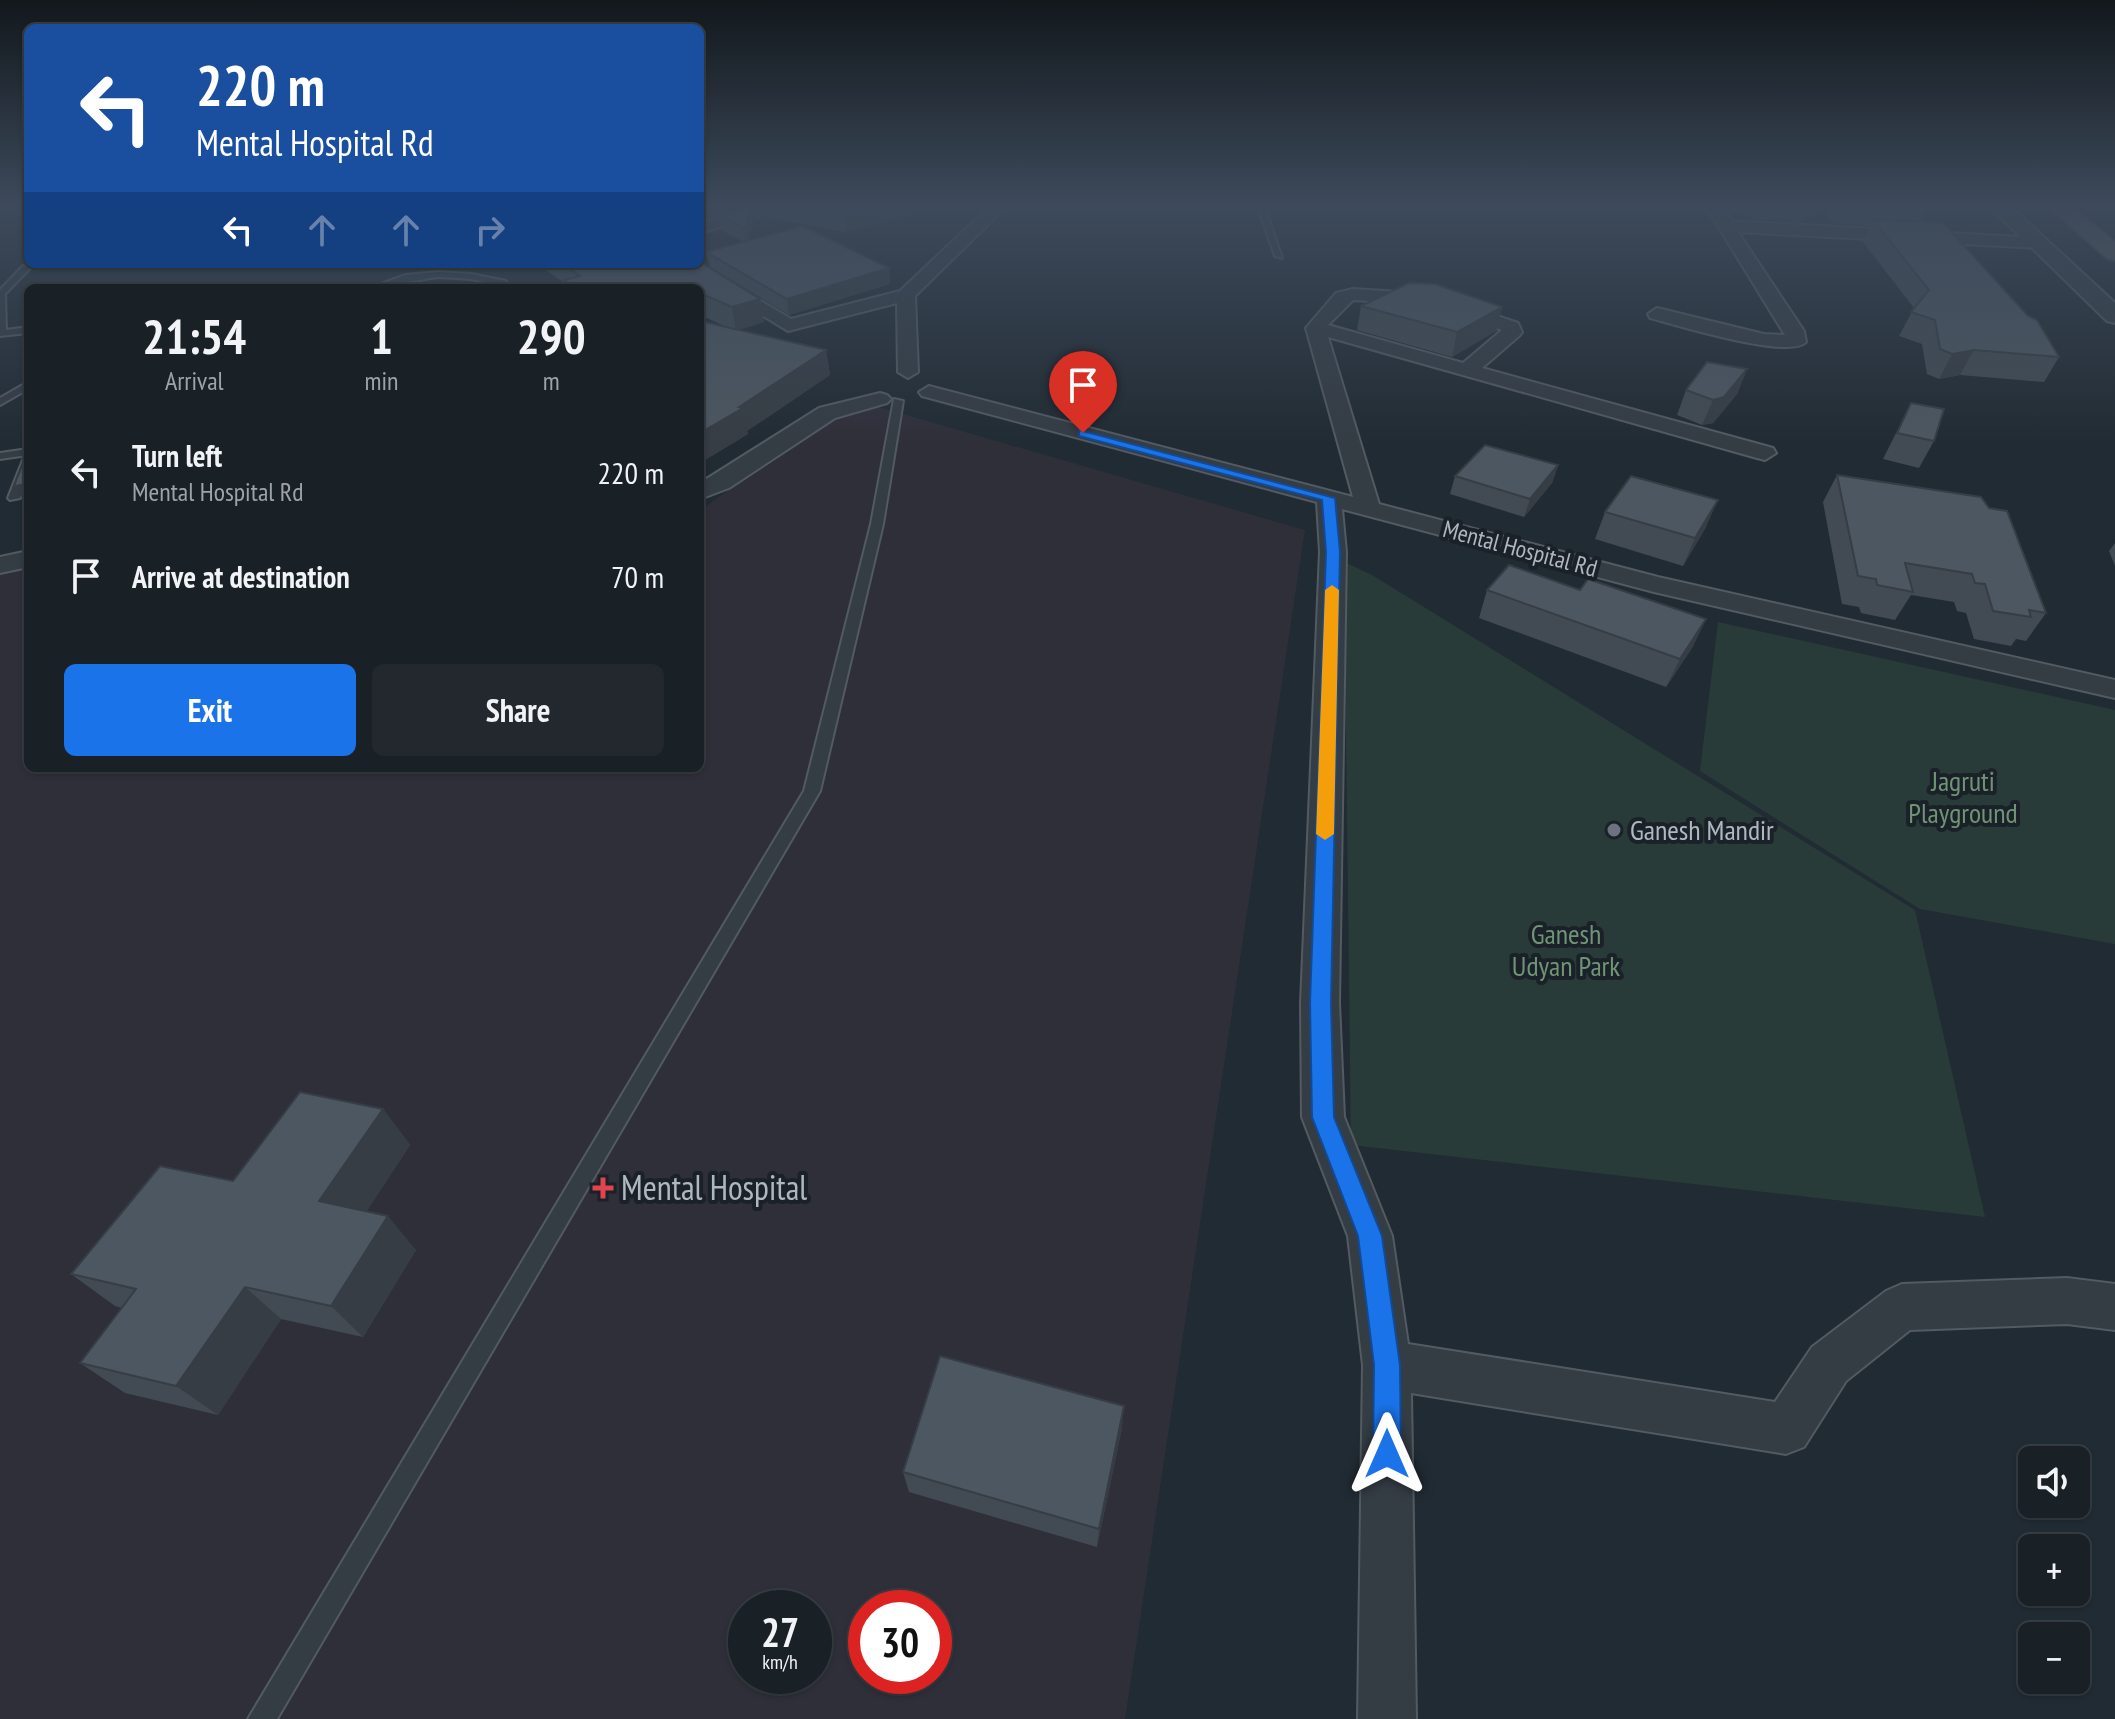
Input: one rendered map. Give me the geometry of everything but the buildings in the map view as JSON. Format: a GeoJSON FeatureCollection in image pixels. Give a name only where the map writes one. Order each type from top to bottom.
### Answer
{"type":"FeatureCollection","features":[{"type":"Feature","properties":{"kind":"street"},"geometry":{"type":"LineString","coordinates":[[722,285],[788,325]]}},
{"type":"Feature","properties":{"kind":"street"},"geometry":{"type":"LineString","coordinates":[[761,333],[906,295],[916,285]]}},
{"type":"Feature","properties":{"kind":"street"},"geometry":{"type":"LineString","coordinates":[[1657,314],[1764,340],[1796,342],[1794,331],[1764,285]]}},
{"type":"Feature","properties":{"kind":"street"},"geometry":{"type":"LineString","coordinates":[[2082,285],[2115,316]]}},
{"type":"Feature","properties":{"kind":"street"},"geometry":{"type":"LineString","coordinates":[[1316,328],[1342,297],[1353,294],[1432,300],[1511,327],[1512,332],[1468,369]]}},
{"type":"Feature","properties":{"kind":"street"},"geometry":{"type":"LineString","coordinates":[[906,295],[908,372]]}},
{"type":"Feature","properties":{"kind":"street"},"geometry":{"type":"LineString","coordinates":[[1316,328],[1765,453]]}},
{"type":"Feature","properties":{"kind":"street"},"geometry":{"type":"LineString","coordinates":[[1316,328],[1368,509]]}},
{"type":"Feature","properties":{"kind":"street"},"geometry":{"type":"LineString","coordinates":[[704,490],[721,483],[827,413],[883,389],[908,372]]}},
{"type":"Feature","properties":{"kind":"street"},"geometry":{"type":"LineString","coordinates":[[883,389],[929,392],[934,384],[931,379],[908,372]]}},
{"type":"Feature","properties":{"kind":"street","name":"Mental Hospital Rd"},"geometry":{"type":"LineString","coordinates":[[929,392],[1654,584],[2115,689]]}},
{"type":"Feature","properties":{"kind":"street"},"geometry":{"type":"LineString","coordinates":[[1329,498],[1333,552],[1320,1003],[1323,1117],[1370,1236],[1387,1365],[1387,1719]]}},
{"type":"Feature","properties":{"kind":"street"},"geometry":{"type":"LineString","coordinates":[[0,565],[24,560]]}},
{"type":"Feature","properties":{"kind":"street"},"geometry":{"type":"LineString","coordinates":[[1387,1365],[1786,1429],[1829,1364],[1902,1307],[2067,1301],[2115,1307]]}},
{"type":"Feature","properties":{"kind":"lane"},"geometry":{"type":"LineString","coordinates":[[9,285],[1,294],[1,333],[24,330]]}},
{"type":"Feature","properties":{"kind":"lane"},"geometry":{"type":"LineString","coordinates":[[0,402],[24,387]]}},
{"type":"Feature","properties":{"kind":"lane"},"geometry":{"type":"LineString","coordinates":[[262,1719],[812,791],[877,524],[883,389]]}},
{"type":"Feature","properties":{"kind":"lane"},"geometry":{"type":"LineString","coordinates":[[0,456],[24,453]]}},
{"type":"Feature","properties":{"kind":"lane"},"geometry":{"type":"LineString","coordinates":[[14,498],[24,471]]}},
{"type":"Feature","properties":{"kind":"shaded area","name":"Mental Hospital"},"geometry":{"type":"Polygon","coordinates":[[[858,401],[1305,530],[1125,1719],[0,1719],[0,564],[24,558],[24,772],[704,772],[704,507],[858,401]]]}},
{"type":"Feature","properties":{"kind":"green space","name":"Ganesh Udyan Park"},"geometry":{"type":"Polygon","coordinates":[[[1344,562],[1372,575],[1915,910],[1985,1217],[1351,1145],[1344,562]]]}},
{"type":"Feature","properties":{"kind":"green space","name":"Jagruti Playground"},"geometry":{"type":"Polygon","coordinates":[[[1718,622],[2115,710],[2115,944],[1920,909],[1700,771],[1718,622]]]}},
{"type":"Feature","properties":{"kind":"slow traffic"},"geometry":{"type":"LineString","coordinates":[[1325,834],[1332,590]]}},
{"type":"Feature","properties":{"kind":"place","name":"Ganesh Mandir"},"geometry":{"type":"Point","coordinates":[1614,830]}},
{"type":"Feature","properties":{"kind":"place","name":"Mental Hospital"},"geometry":{"type":"Point","coordinates":[603,1188]}},
{"type":"Feature","properties":{"kind":"route"},"geometry":{"type":"LineString","coordinates":[[1083,433],[1329,498],[1333,552],[1320,1003],[1323,1117],[1370,1236],[1387,1365],[1387,1454]]}}]}
